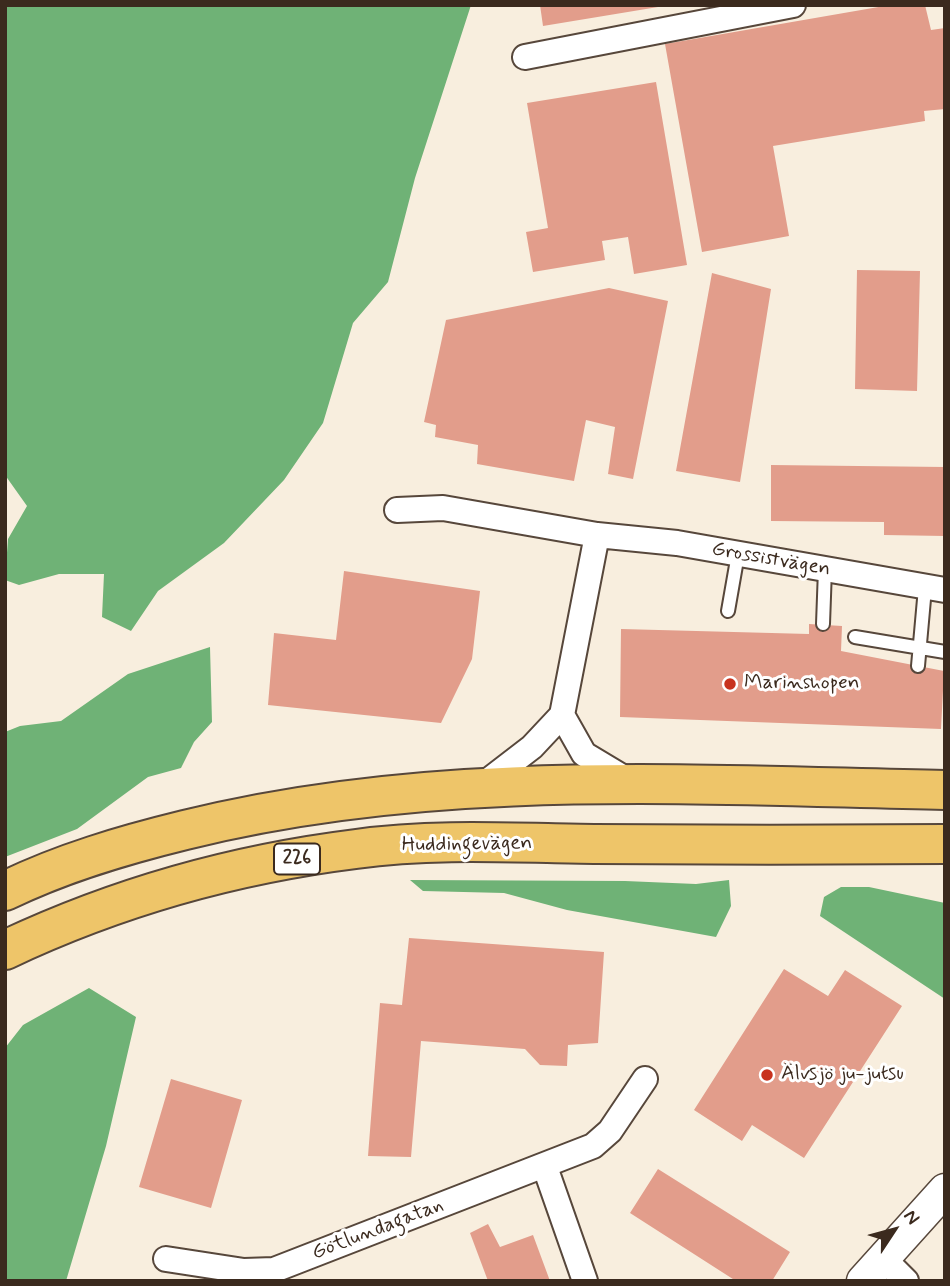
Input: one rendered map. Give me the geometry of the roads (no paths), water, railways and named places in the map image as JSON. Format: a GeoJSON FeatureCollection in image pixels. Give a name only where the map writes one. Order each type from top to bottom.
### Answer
{"type":"FeatureCollection","features":[{"type":"Feature","properties":{"kind":"main road"},"geometry":{"type":"LineString","coordinates":[[5,891],[123,845],[226,820],[383,794],[633,783],[945,790]]}},
{"type":"Feature","properties":{"kind":"main road","name":"Huddingevägen"},"geometry":{"type":"LineString","coordinates":[[5,950],[43,932],[141,896],[236,870],[357,848],[465,843],[943,844]]}},
{"type":"Feature","properties":{"kind":"street"},"geometry":{"type":"LineString","coordinates":[[525,57],[793,5]]}},
{"type":"Feature","properties":{"kind":"street","name":"Grossistvägen"},"geometry":{"type":"LineString","coordinates":[[397,510],[443,508],[597,536],[677,543],[935,589]]}},
{"type":"Feature","properties":{"kind":"street"},"geometry":{"type":"LineString","coordinates":[[479,788],[531,747],[562,715],[597,536]]}},
{"type":"Feature","properties":{"kind":"street"},"geometry":{"type":"LineString","coordinates":[[562,715],[584,754],[633,783]]}},
{"type":"Feature","properties":{"kind":"street","name":"Götlundagatan"},"geometry":{"type":"LineString","coordinates":[[166,1259],[244,1271],[274,1270],[545,1167],[593,1146],[610,1131],[645,1079]]}},
{"type":"Feature","properties":{"kind":"street"},"geometry":{"type":"LineString","coordinates":[[545,1167],[585,1281]]}},
{"type":"Feature","properties":{"kind":"street"},"geometry":{"type":"LineString","coordinates":[[885,1274],[945,1190]]}},
{"type":"Feature","properties":{"kind":"lane"},"geometry":{"type":"LineString","coordinates":[[727,611],[738,554]]}},
{"type":"Feature","properties":{"kind":"lane"},"geometry":{"type":"LineString","coordinates":[[823,625],[825,569]]}},
{"type":"Feature","properties":{"kind":"lane"},"geometry":{"type":"LineString","coordinates":[[918,666],[920,647],[935,589]]}},
{"type":"Feature","properties":{"kind":"lane"},"geometry":{"type":"LineString","coordinates":[[855,637],[945,652]]}},
{"type":"Feature","properties":{"kind":"place","name":"Marinshopen"},"geometry":{"type":"Point","coordinates":[730,684]}},
{"type":"Feature","properties":{"kind":"place","name":"Älvsjö ju-jutsu"},"geometry":{"type":"Point","coordinates":[767,1075]}}]}
